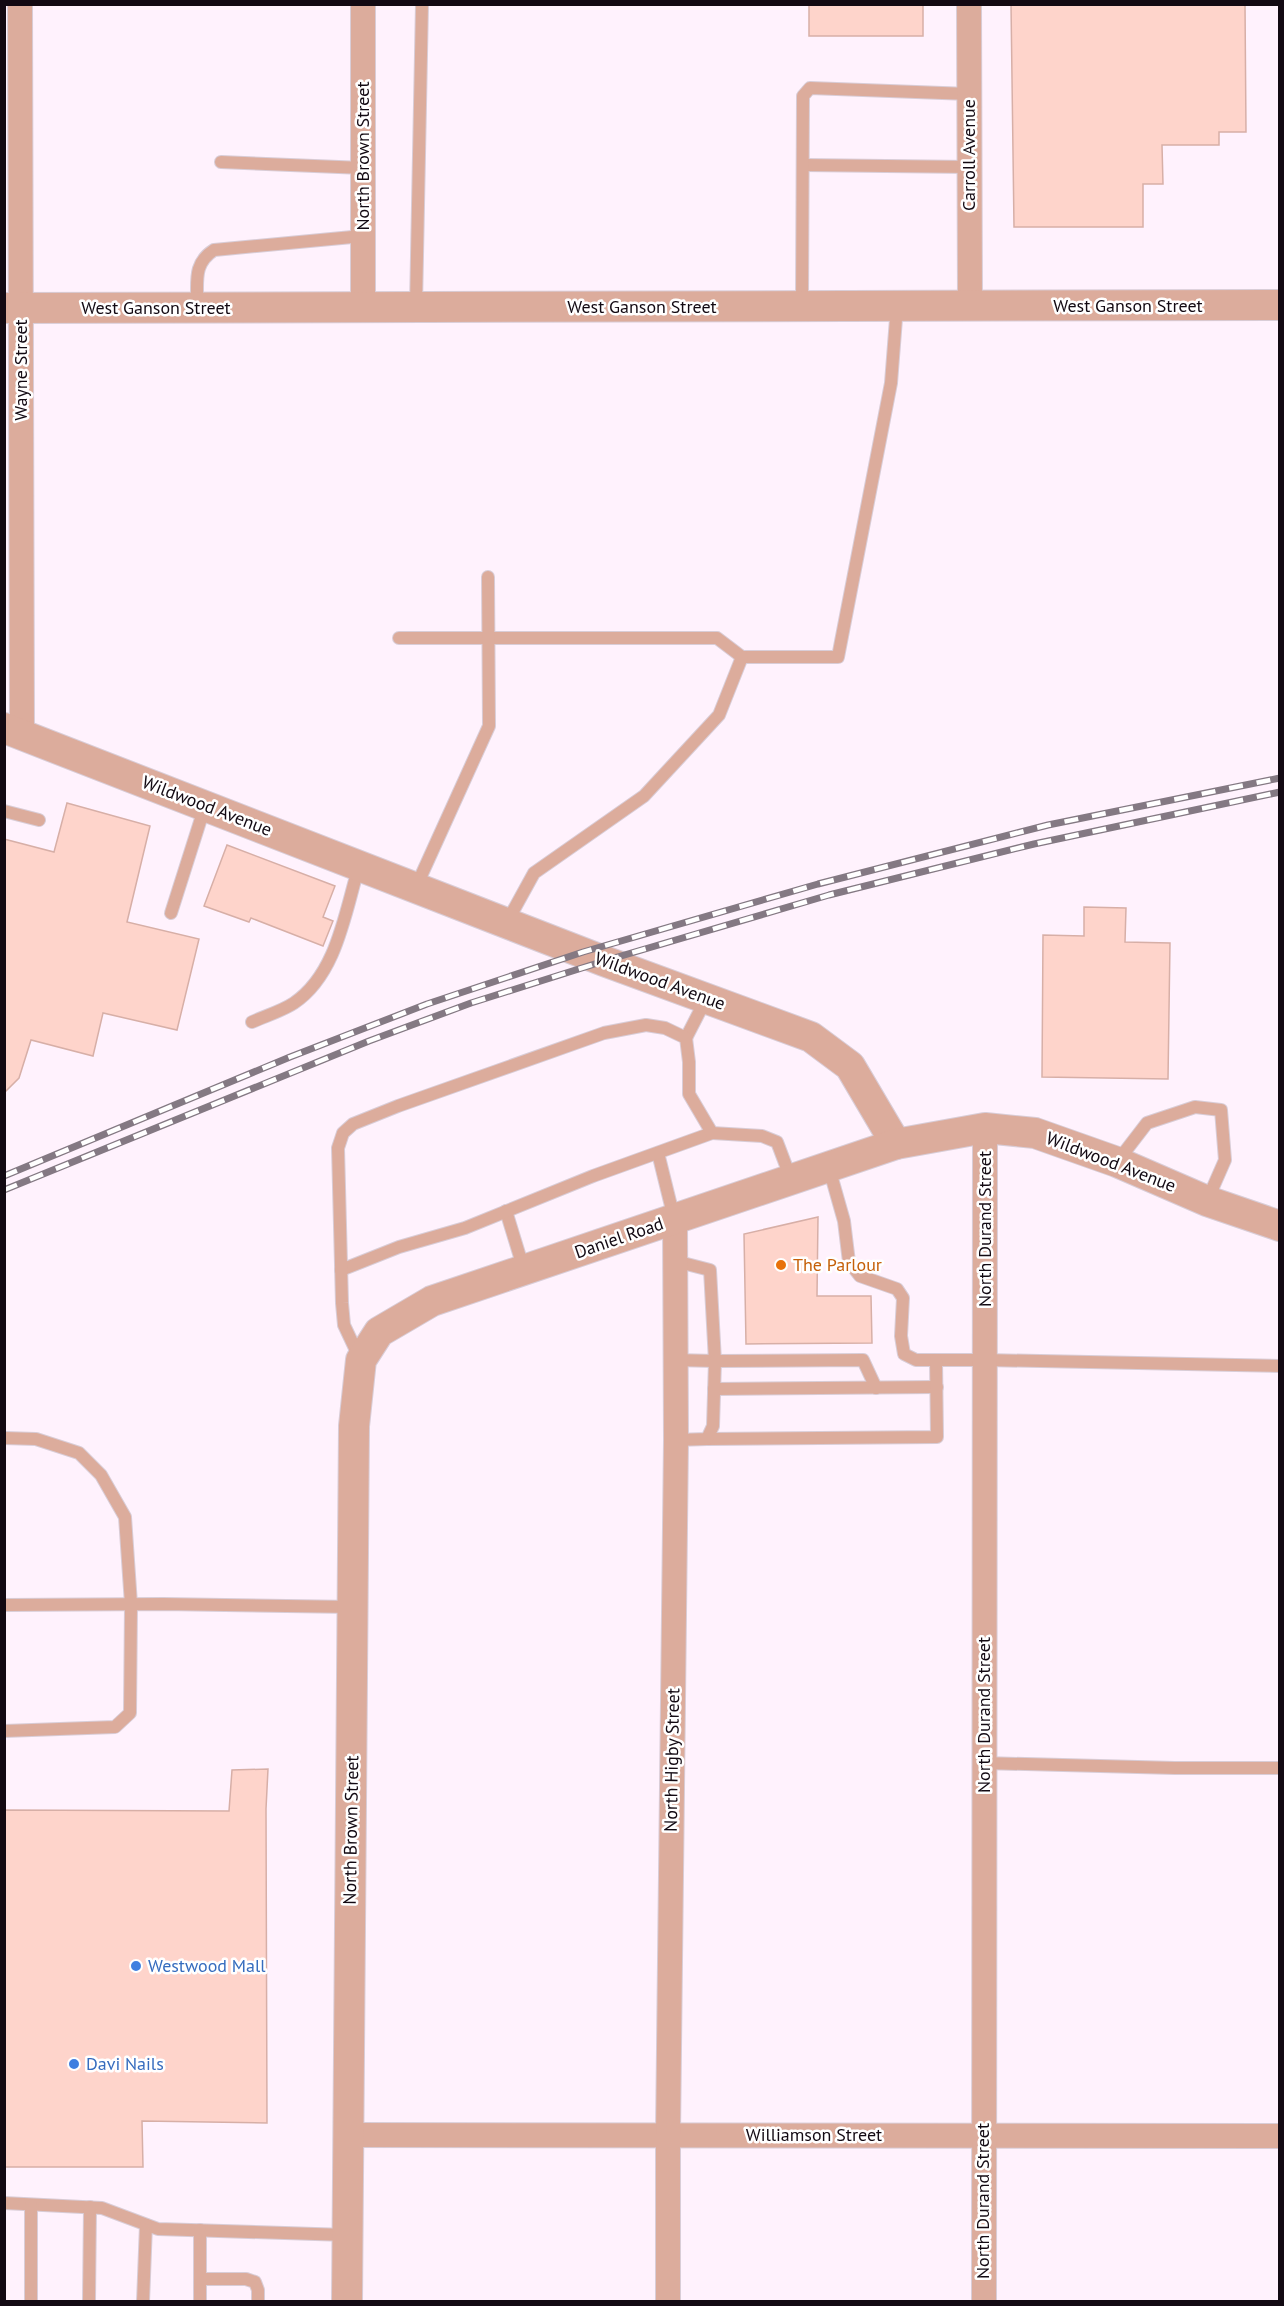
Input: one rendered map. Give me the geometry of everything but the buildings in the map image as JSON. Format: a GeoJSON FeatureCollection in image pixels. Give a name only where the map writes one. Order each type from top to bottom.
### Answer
{"type":"FeatureCollection","features":[{"type":"Feature","properties":{"kind":"street","name":"Wayne Street"},"geometry":{"type":"LineString","coordinates":[[14,731],[17,569],[13,308],[20,4]]}},
{"type":"Feature","properties":{"kind":"street","name":"North Brown Street"},"geometry":{"type":"LineString","coordinates":[[363,4],[363,307]]}},
{"type":"Feature","properties":{"kind":"street","name":"Carroll Avenue"},"geometry":{"type":"LineString","coordinates":[[969,4],[970,306]]}},
{"type":"Feature","properties":{"kind":"street","name":"West Ganson Street"},"geometry":{"type":"LineString","coordinates":[[13,308],[1280,305]]}},
{"type":"Feature","properties":{"kind":"street","name":"Wildwood Avenue"},"geometry":{"type":"LineString","coordinates":[[14,731],[706,999],[811,1037],[850,1066],[896,1144],[985,1128],[1035,1133],[1118,1162],[1208,1201],[1280,1226]]}},
{"type":"Feature","properties":{"kind":"street","name":"North Durand Street"},"geometry":{"type":"LineString","coordinates":[[984,2301],[985,1128]]}},
{"type":"Feature","properties":{"kind":"street","name":"Daniel Road"},"geometry":{"type":"LineString","coordinates":[[361,1360],[379,1332],[432,1301],[896,1144]]}},
{"type":"Feature","properties":{"kind":"street","name":"North Higby Street"},"geometry":{"type":"LineString","coordinates":[[668,2301],[676,1440],[675,1219]]}},
{"type":"Feature","properties":{"kind":"street","name":"North Brown Street"},"geometry":{"type":"LineString","coordinates":[[347,2301],[354,1426],[361,1360]]}},
{"type":"Feature","properties":{"kind":"street","name":"Williamson Street"},"geometry":{"type":"LineString","coordinates":[[348,2135],[1280,2136]]}},
{"type":"Feature","properties":{"kind":"lane"},"geometry":{"type":"LineString","coordinates":[[416,307],[422,4]]}},
{"type":"Feature","properties":{"kind":"lane"},"geometry":{"type":"LineString","coordinates":[[802,306],[803,96],[810,88],[969,94]]}},
{"type":"Feature","properties":{"kind":"lane"},"geometry":{"type":"LineString","coordinates":[[221,162],[363,168]]}},
{"type":"Feature","properties":{"kind":"lane"},"geometry":{"type":"LineString","coordinates":[[802,165],[969,167]]}},
{"type":"Feature","properties":{"kind":"lane"},"geometry":{"type":"LineString","coordinates":[[196,308],[199,265],[203,258],[214,250],[363,236]]}},
{"type":"Feature","properties":{"kind":"lane"},"geometry":{"type":"LineString","coordinates":[[399,638],[717,638],[742,657],[838,657],[891,383],[897,306]]}},
{"type":"Feature","properties":{"kind":"lane"},"geometry":{"type":"LineString","coordinates":[[416,887],[489,726],[488,577]]}},
{"type":"Feature","properties":{"kind":"lane"},"geometry":{"type":"LineString","coordinates":[[507,922],[534,873],[644,796],[719,715],[742,657]]}},
{"type":"Feature","properties":{"kind":"lane"},"geometry":{"type":"LineString","coordinates":[[171,913],[206,805]]}},
{"type":"Feature","properties":{"kind":"lane"},"geometry":{"type":"LineString","coordinates":[[4,811],[39,820]]}},
{"type":"Feature","properties":{"kind":"lane"},"geometry":{"type":"LineString","coordinates":[[252,1022],[294,1003],[316,983],[333,955],[360,865]]}},
{"type":"Feature","properties":{"kind":"lane"},"geometry":{"type":"LineString","coordinates":[[706,999],[686,1038],[689,1094],[712,1133]]}},
{"type":"Feature","properties":{"kind":"lane"},"geometry":{"type":"LineString","coordinates":[[361,1360],[344,1324],[338,1148],[343,1133],[354,1124],[398,1106],[604,1033],[646,1024],[664,1028],[686,1038]]}},
{"type":"Feature","properties":{"kind":"lane"},"geometry":{"type":"LineString","coordinates":[[1118,1162],[1147,1123],[1195,1107],[1221,1110],[1225,1160],[1208,1201]]}},
{"type":"Feature","properties":{"kind":"lane"},"geometry":{"type":"LineString","coordinates":[[341,1269],[399,1247],[465,1228],[712,1133],[762,1136],[777,1142],[791,1179]]}},
{"type":"Feature","properties":{"kind":"lane"},"geometry":{"type":"LineString","coordinates":[[658,1153],[675,1219]]}},
{"type":"Feature","properties":{"kind":"lane"},"geometry":{"type":"LineString","coordinates":[[829,1168],[844,1221],[849,1262],[860,1276],[897,1289],[903,1298],[901,1336],[904,1354],[916,1360],[1280,1366]]}},
{"type":"Feature","properties":{"kind":"lane"},"geometry":{"type":"LineString","coordinates":[[506,1211],[524,1270]]}},
{"type":"Feature","properties":{"kind":"lane"},"geometry":{"type":"LineString","coordinates":[[675,1261],[710,1270],[715,1361],[713,1426],[707,1439]]}},
{"type":"Feature","properties":{"kind":"lane"},"geometry":{"type":"LineString","coordinates":[[675,1360],[863,1360],[876,1388]]}},
{"type":"Feature","properties":{"kind":"lane"},"geometry":{"type":"LineString","coordinates":[[676,1440],[937,1437],[936,1360]]}},
{"type":"Feature","properties":{"kind":"lane"},"geometry":{"type":"LineString","coordinates":[[714,1389],[936,1387]]}},
{"type":"Feature","properties":{"kind":"lane"},"geometry":{"type":"LineString","coordinates":[[4,1438],[36,1439],[79,1453],[101,1474],[126,1516],[131,1604],[130,1713],[114,1727],[4,1731]]}},
{"type":"Feature","properties":{"kind":"lane"},"geometry":{"type":"LineString","coordinates":[[4,1605],[353,1607]]}},
{"type":"Feature","properties":{"kind":"lane"},"geometry":{"type":"LineString","coordinates":[[984,1763],[1280,1768]]}},
{"type":"Feature","properties":{"kind":"lane"},"geometry":{"type":"LineString","coordinates":[[4,2203],[102,2208],[158,2229],[346,2235]]}},
{"type":"Feature","properties":{"kind":"lane"},"geometry":{"type":"LineString","coordinates":[[31,2301],[32,2205]]}},
{"type":"Feature","properties":{"kind":"lane"},"geometry":{"type":"LineString","coordinates":[[89,2301],[90,2207]]}},
{"type":"Feature","properties":{"kind":"lane"},"geometry":{"type":"LineString","coordinates":[[143,2301],[146,2224]]}},
{"type":"Feature","properties":{"kind":"lane"},"geometry":{"type":"LineString","coordinates":[[200,2230],[200,2301]]}},
{"type":"Feature","properties":{"kind":"lane"},"geometry":{"type":"LineString","coordinates":[[200,2279],[246,2279],[255,2282],[258,2301]]}},
{"type":"Feature","properties":{"kind":"railway"},"geometry":{"type":"LineString","coordinates":[[4,1176],[290,1057],[427,1004],[583,952],[818,884],[1048,825],[1280,778]]}},
{"type":"Feature","properties":{"kind":"railway"},"geometry":{"type":"LineString","coordinates":[[4,1190],[369,1041],[471,1003],[604,961],[829,895],[1034,844],[1280,792]]}},
{"type":"Feature","properties":{"kind":"place","name":"The Parlour"},"geometry":{"type":"Point","coordinates":[781,1265]}},
{"type":"Feature","properties":{"kind":"place","name":"Westwood Mall"},"geometry":{"type":"Point","coordinates":[136,1966]}},
{"type":"Feature","properties":{"kind":"place","name":"Davi Nails"},"geometry":{"type":"Point","coordinates":[74,2064]}}]}
